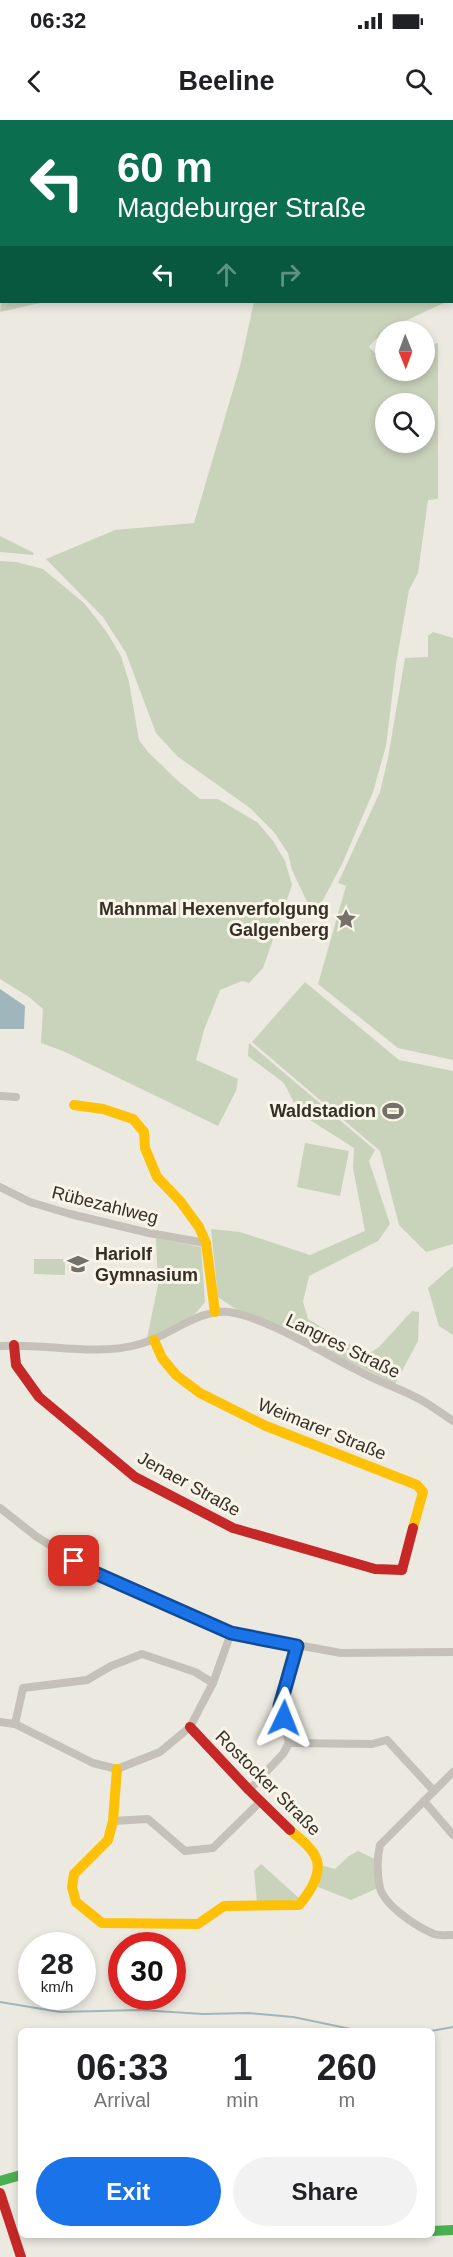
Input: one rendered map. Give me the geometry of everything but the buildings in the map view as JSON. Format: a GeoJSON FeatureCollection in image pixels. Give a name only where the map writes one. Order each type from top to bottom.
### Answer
{"type":"FeatureCollection","features":[{"type":"Feature","properties":{"kind":"street"},"geometry":{"type":"LineString","coordinates":[[0,1096],[16,1097]]}},
{"type":"Feature","properties":{"kind":"street"},"geometry":{"type":"LineString","coordinates":[[0,1346],[82,1350],[119,1348],[154,1340],[215,1312],[206,1243],[180,1201],[157,1178],[145,1148],[144,1132],[133,1119],[103,1109],[74,1105]]}},
{"type":"Feature","properties":{"kind":"street","name":"Rübezahlweg"},"geometry":{"type":"LineString","coordinates":[[0,1186],[30,1202],[70,1214],[149,1233],[206,1243]]}},
{"type":"Feature","properties":{"kind":"street","name":"Langres Straße"},"geometry":{"type":"LineString","coordinates":[[215,1312],[245,1316],[287,1335],[368,1377],[422,1401],[453,1421]]}},
{"type":"Feature","properties":{"kind":"street","name":"Weimarer Straße"},"geometry":{"type":"LineString","coordinates":[[154,1340],[162,1358],[176,1376],[200,1393],[266,1426],[417,1485],[423,1492],[402,1570]]}},
{"type":"Feature","properties":{"kind":"street","name":"Jenaer Straße"},"geometry":{"type":"LineString","coordinates":[[14,1345],[16,1365],[39,1397],[135,1477],[233,1528],[375,1569],[402,1570]]}},
{"type":"Feature","properties":{"kind":"street"},"geometry":{"type":"LineString","coordinates":[[0,1508],[37,1537],[93,1572],[231,1633],[340,1653],[453,1652]]}},
{"type":"Feature","properties":{"kind":"street"},"geometry":{"type":"LineString","coordinates":[[0,1722],[15,1725],[93,1763],[117,1769],[160,1752],[190,1727],[213,1683],[231,1633]]}},
{"type":"Feature","properties":{"kind":"street"},"geometry":{"type":"LineString","coordinates":[[249,1790],[283,1754],[289,1743],[280,1706],[297,1646]]}},
{"type":"Feature","properties":{"kind":"street"},"geometry":{"type":"LineString","coordinates":[[15,1725],[23,1688],[87,1680],[111,1666],[142,1654],[195,1672],[213,1683]]}},
{"type":"Feature","properties":{"kind":"street","name":"Rostocker Straße"},"geometry":{"type":"LineString","coordinates":[[117,1769],[113,1821],[108,1840],[74,1874],[72,1887],[76,1902],[102,1923],[198,1924],[224,1906],[299,1905],[314,1887],[318,1862],[315,1854],[249,1790],[190,1727]]}},
{"type":"Feature","properties":{"kind":"street"},"geometry":{"type":"LineString","coordinates":[[289,1743],[372,1744],[387,1740],[434,1791]]}},
{"type":"Feature","properties":{"kind":"street"},"geometry":{"type":"LineString","coordinates":[[453,1772],[380,1845],[377,1857],[381,1890],[388,1902],[405,1917],[436,1935],[453,1935]]}},
{"type":"Feature","properties":{"kind":"street"},"geometry":{"type":"LineString","coordinates":[[113,1821],[148,1819],[185,1851],[213,1848],[261,1801]]}},
{"type":"Feature","properties":{"kind":"street"},"geometry":{"type":"LineString","coordinates":[[424,1801],[453,1835]]}},
{"type":"Feature","properties":{"kind":"street"},"geometry":{"type":"LineString","coordinates":[[0,2181],[18,2176]]}},
{"type":"Feature","properties":{"kind":"street"},"geometry":{"type":"LineString","coordinates":[[0,2193],[21,2257]]}},
{"type":"Feature","properties":{"kind":"street"},"geometry":{"type":"LineString","coordinates":[[435,2231],[453,2230]]}},
{"type":"Feature","properties":{"kind":"green space"},"geometry":{"type":"Polygon","coordinates":[[[1,303],[40,303],[0,312],[1,303]]]}},
{"type":"Feature","properties":{"kind":"green space"},"geometry":{"type":"Polygon","coordinates":[[[254,303],[444,303],[406,321],[375,321],[375,341],[369,347],[375,353],[375,381],[435,381],[435,344],[438,343],[438,499],[428,500],[418,573],[409,590],[396,664],[386,746],[373,792],[342,864],[323,900],[316,907],[308,904],[292,870],[288,853],[274,832],[250,808],[177,756],[156,733],[126,653],[103,617],[46,559],[115,530],[194,523],[240,366],[254,303]]]}},
{"type":"Feature","properties":{"kind":"green space"},"geometry":{"type":"Polygon","coordinates":[[[0,536],[34,553],[33,555],[0,552],[0,536]]]}},
{"type":"Feature","properties":{"kind":"green space"},"geometry":{"type":"Polygon","coordinates":[[[0,561],[16,562],[43,569],[84,603],[106,631],[121,656],[129,682],[139,740],[148,752],[200,799],[218,799],[258,823],[273,841],[285,861],[292,885],[263,968],[249,983],[242,981],[220,990],[204,1030],[196,1060],[238,1079],[236,1091],[218,1126],[63,1051],[41,1043],[43,1009],[29,997],[0,979],[0,561]]]}},
{"type":"Feature","properties":{"kind":"green space"},"geometry":{"type":"Polygon","coordinates":[[[433,632],[453,638],[453,1060],[398,1048],[318,984],[346,886],[338,883],[380,792],[405,658],[428,657],[428,636],[433,632]]]}},
{"type":"Feature","properties":{"kind":"green space","name":"Waldstadion"},"geometry":{"type":"Polygon","coordinates":[[[305,982],[399,1060],[453,1071],[453,1244],[426,1252],[399,1225],[380,1151],[252,1042],[305,982]]]}},
{"type":"Feature","properties":{"kind":"green space"},"geometry":{"type":"Polygon","coordinates":[[[249,1043],[375,1150],[369,1161],[390,1224],[378,1241],[309,1276],[303,1302],[308,1319],[367,1355],[379,1347],[412,1311],[419,1312],[418,1341],[395,1384],[276,1325],[234,1308],[218,1297],[211,1229],[240,1232],[310,1255],[365,1231],[353,1168],[354,1148],[299,1113],[284,1083],[248,1056],[249,1043]]]}},
{"type":"Feature","properties":{"kind":"green space"},"geometry":{"type":"Polygon","coordinates":[[[305,1143],[349,1151],[340,1196],[297,1187],[305,1143]]]}},
{"type":"Feature","properties":{"kind":"green space"},"geometry":{"type":"Polygon","coordinates":[[[156,1238],[201,1247],[205,1302],[195,1314],[147,1338],[158,1285],[156,1238]]]}},
{"type":"Feature","properties":{"kind":"green space"},"geometry":{"type":"Polygon","coordinates":[[[34,1259],[65,1259],[65,1275],[34,1274],[34,1259]]]}},
{"type":"Feature","properties":{"kind":"green space"},"geometry":{"type":"Polygon","coordinates":[[[453,1266],[453,1335],[439,1326],[428,1288],[453,1266]]]}},
{"type":"Feature","properties":{"kind":"green space"},"geometry":{"type":"Polygon","coordinates":[[[358,1851],[375,1859],[378,1888],[351,1900],[318,1887],[321,1865],[335,1869],[358,1851]]]}},
{"type":"Feature","properties":{"kind":"green space"},"geometry":{"type":"Polygon","coordinates":[[[261,1864],[300,1899],[286,1902],[257,1902],[254,1871],[261,1864]]]}},
{"type":"Feature","properties":{"kind":"water"},"geometry":{"type":"Polygon","coordinates":[[[0,989],[25,1006],[24,1029],[0,1029],[0,989]]]}},
{"type":"Feature","properties":{"kind":"waterway"},"geometry":{"type":"LineString","coordinates":[[0,2002],[60,2012],[140,2010],[203,2014],[249,2013],[293,2017],[346,2028]]}},
{"type":"Feature","properties":{"kind":"waterway"},"geometry":{"type":"LineString","coordinates":[[435,2030],[453,2027]]}},
{"type":"Feature","properties":{"kind":"traffic: fast"},"geometry":{"type":"LineString","coordinates":[[0,2181],[18,2176]]}},
{"type":"Feature","properties":{"kind":"traffic: fast"},"geometry":{"type":"LineString","coordinates":[[435,2231],[453,2230]]}},
{"type":"Feature","properties":{"kind":"traffic: slow"},"geometry":{"type":"LineString","coordinates":[[74,1105],[103,1109],[133,1119],[144,1132],[145,1148],[157,1177],[180,1201],[199,1227],[206,1243],[215,1312]]}},
{"type":"Feature","properties":{"kind":"traffic: slow"},"geometry":{"type":"LineString","coordinates":[[154,1340],[162,1358],[176,1375],[200,1393],[266,1426],[417,1485],[423,1492],[413,1528]]}},
{"type":"Feature","properties":{"kind":"traffic: slow"},"geometry":{"type":"LineString","coordinates":[[117,1769],[113,1821],[108,1840],[74,1874],[72,1887],[76,1902],[102,1923],[198,1924],[224,1906],[299,1905],[315,1881],[318,1867],[312,1851],[290,1830]]}},
{"type":"Feature","properties":{"kind":"traffic: jam"},"geometry":{"type":"LineString","coordinates":[[14,1345],[16,1365],[39,1397],[135,1477],[233,1528],[375,1569],[402,1570],[413,1528]]}},
{"type":"Feature","properties":{"kind":"traffic: jam"},"geometry":{"type":"LineString","coordinates":[[190,1727],[290,1830]]}},
{"type":"Feature","properties":{"kind":"traffic: jam"},"geometry":{"type":"LineString","coordinates":[[0,2193],[21,2257]]}},
{"type":"Feature","properties":{"kind":"place","name":"Mahnmal Hexenverfolgung Galgenberg"},"geometry":{"type":"Point","coordinates":[346,919]}},
{"type":"Feature","properties":{"kind":"place","name":"Waldstadion"},"geometry":{"type":"Point","coordinates":[393,1111]}},
{"type":"Feature","properties":{"kind":"place","name":"Hariolf Gymnasium"},"geometry":{"type":"Point","coordinates":[78,1264]}},
{"type":"Feature","properties":{"kind":"route"},"geometry":{"type":"LineString","coordinates":[[74,1561],[93,1572],[231,1633],[297,1646],[280,1706],[284,1718]]}}]}
